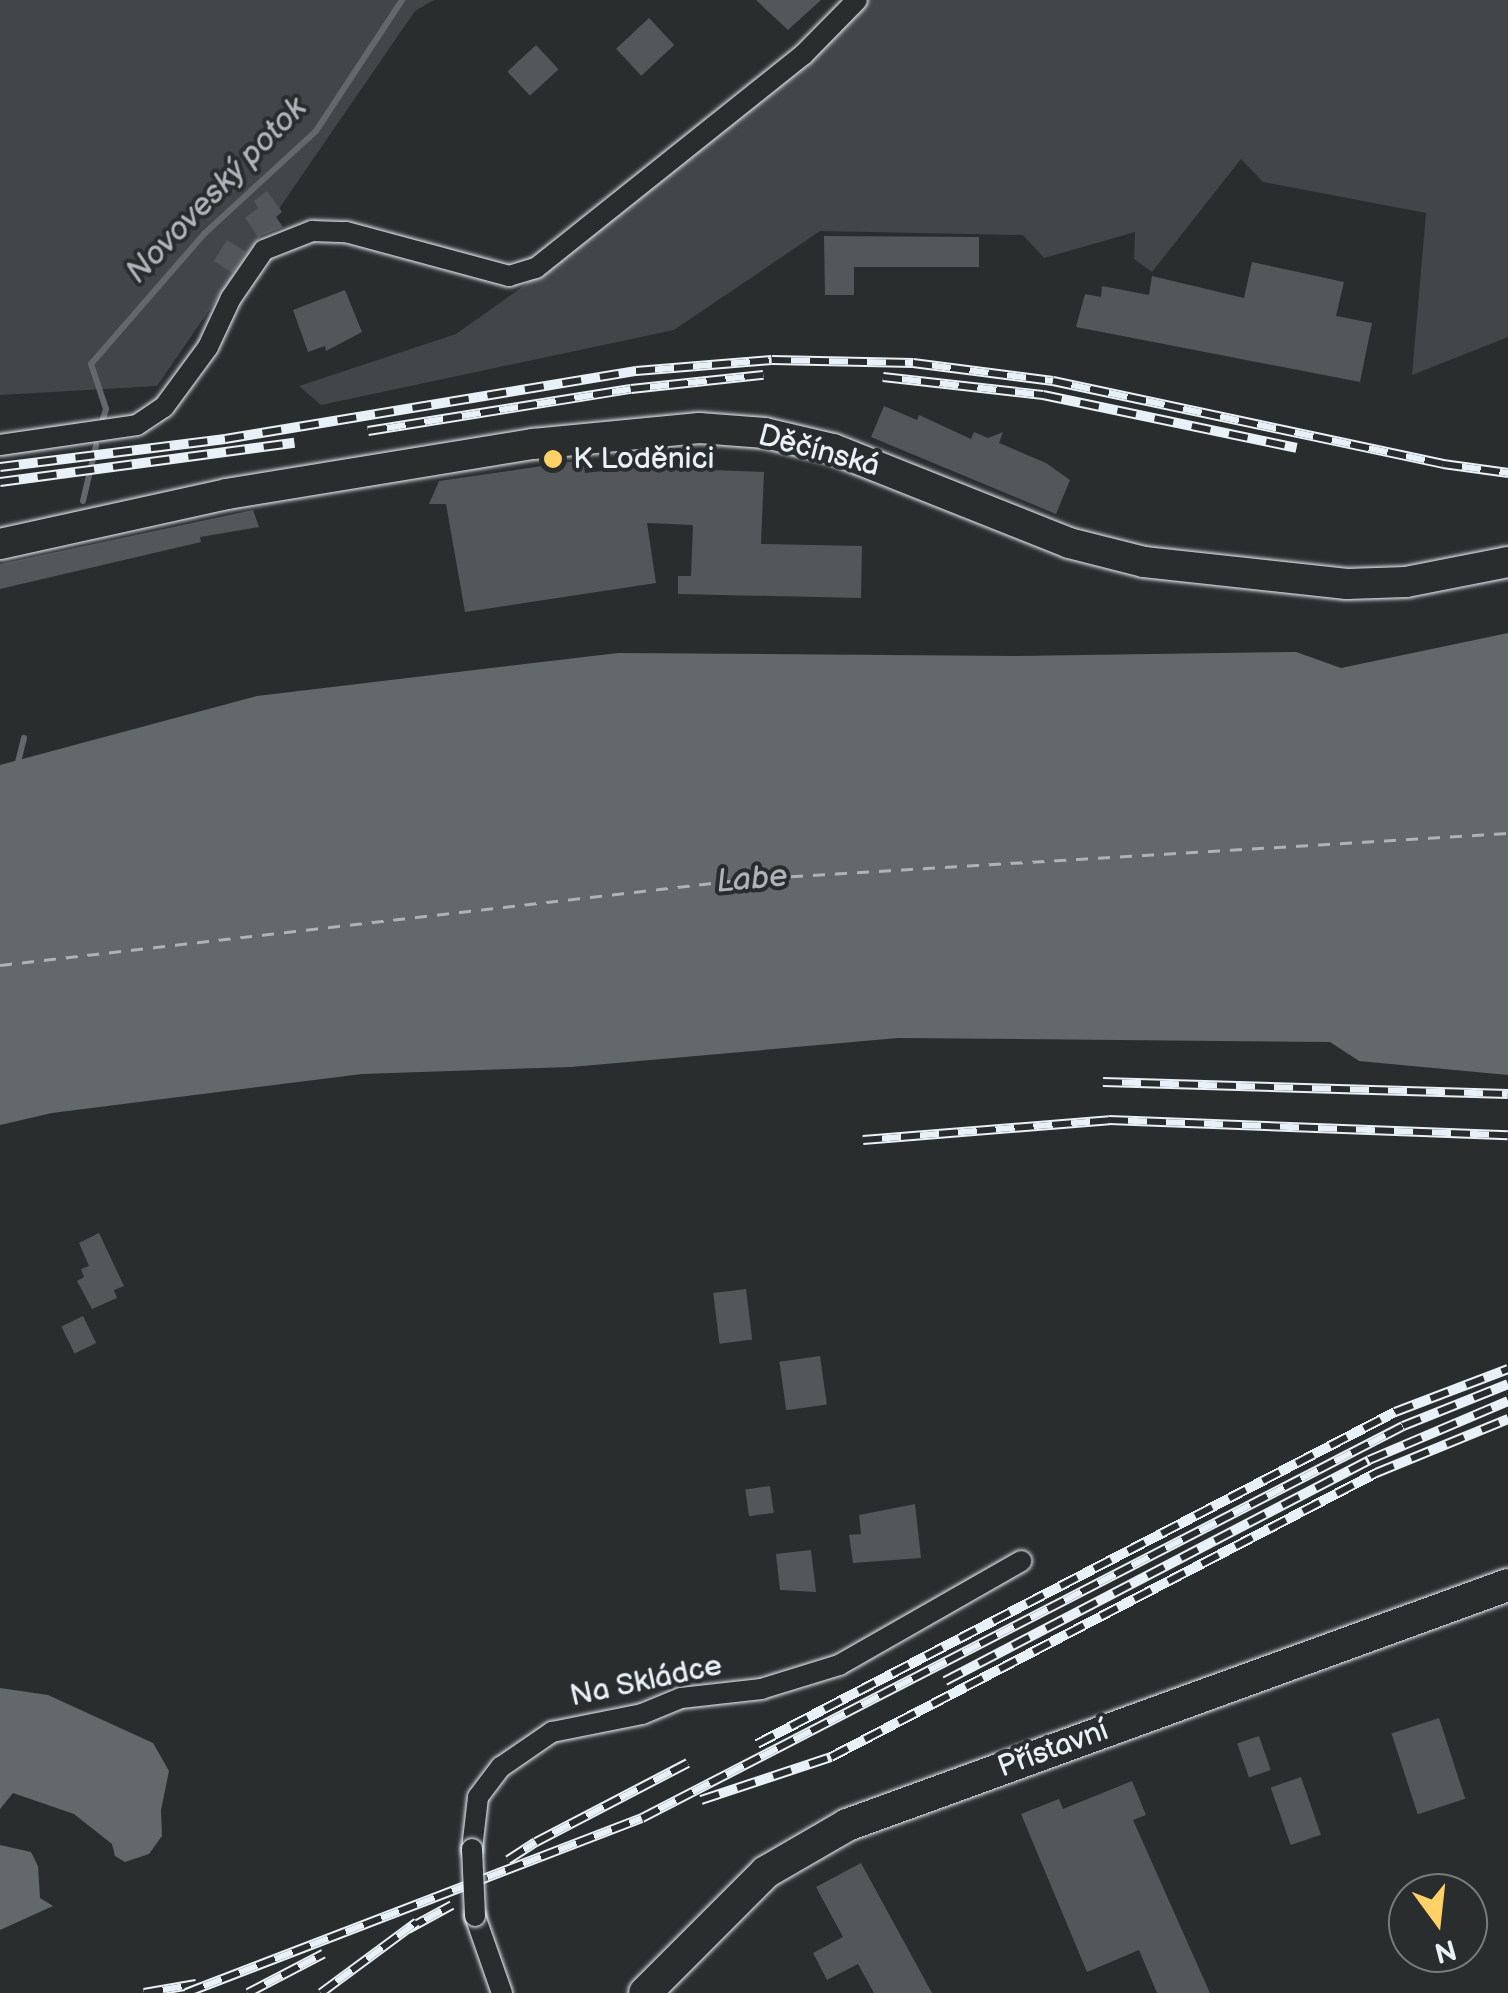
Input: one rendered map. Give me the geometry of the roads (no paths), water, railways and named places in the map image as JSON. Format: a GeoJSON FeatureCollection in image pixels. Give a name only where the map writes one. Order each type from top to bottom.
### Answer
{"type":"FeatureCollection","features":[{"type":"Feature","properties":{"kind":"main road","name":"Děčínská"},"geometry":{"type":"LineString","coordinates":[[0,544],[227,494],[533,444],[698,428],[765,433],[833,449],[1068,543],[1144,562],[1347,584],[1406,582],[1508,562]]}},
{"type":"Feature","properties":{"kind":"main road","name":"Přístavní"},"geometry":{"type":"LineString","coordinates":[[645,1993],[766,1872],[847,1824],[1508,1585]]}},
{"type":"Feature","properties":{"kind":"street"},"geometry":{"type":"LineString","coordinates":[[0,444],[137,425],[164,407],[208,346],[231,298],[264,250],[312,231],[346,232],[509,276],[536,268],[803,55],[858,0]]}},
{"type":"Feature","properties":{"kind":"street","name":"Na Skládce"},"geometry":{"type":"LineString","coordinates":[[502,1993],[476,1916],[472,1849],[478,1797],[500,1766],[552,1732],[642,1714],[682,1698],[761,1689],[839,1665],[1021,1560]]}},
{"type":"Feature","properties":{"kind":"water","name":"Labe"},"geometry":{"type":"Polygon","coordinates":[[[1508,633],[1508,1075],[1359,1061],[1330,1042],[898,1038],[571,1067],[362,1074],[52,1113],[0,1125],[0,765],[257,696],[618,653],[1015,656],[1296,652],[1341,668],[1508,633]]]}},
{"type":"Feature","properties":{"kind":"water"},"geometry":{"type":"Polygon","coordinates":[[[0,1688],[48,1695],[153,1743],[169,1771],[161,1810],[162,1836],[149,1854],[125,1862],[115,1856],[112,1844],[74,1814],[13,1793],[0,1809],[0,1688]]]}},
{"type":"Feature","properties":{"kind":"water"},"geometry":{"type":"Polygon","coordinates":[[[0,1845],[31,1852],[38,1866],[40,1898],[53,1906],[0,1930],[0,1845]]]}},
{"type":"Feature","properties":{"kind":"waterway","name":"Novoveský potok"},"geometry":{"type":"LineString","coordinates":[[103,419],[106,409],[91,364],[204,234],[316,131],[402,0]]}},
{"type":"Feature","properties":{"kind":"waterway","name":"Novoveský potok"},"geometry":{"type":"LineString","coordinates":[[83,501],[96,446]]}},
{"type":"Feature","properties":{"kind":"waterway","name":"Novoveský potok"},"geometry":{"type":"LineString","coordinates":[[17,766],[24,738]]}},
{"type":"Feature","properties":{"kind":"railway"},"geometry":{"type":"LineString","coordinates":[[0,467],[225,439],[636,371],[772,360],[913,363],[1053,381],[1443,464],[1508,473]]}},
{"type":"Feature","properties":{"kind":"railway"},"geometry":{"type":"LineString","coordinates":[[368,431],[631,389],[763,375]]}},
{"type":"Feature","properties":{"kind":"railway"},"geometry":{"type":"LineString","coordinates":[[883,377],[1043,395],[1297,448]]}},
{"type":"Feature","properties":{"kind":"railway"},"geometry":{"type":"LineString","coordinates":[[0,482],[294,443]]}},
{"type":"Feature","properties":{"kind":"railway"},"geometry":{"type":"LineString","coordinates":[[1103,1082],[1508,1094]]}},
{"type":"Feature","properties":{"kind":"railway"},"geometry":{"type":"LineString","coordinates":[[863,1140],[1109,1120],[1508,1135]]}},
{"type":"Feature","properties":{"kind":"railway"},"geometry":{"type":"LineString","coordinates":[[757,1744],[1395,1412],[1508,1369]]}},
{"type":"Feature","properties":{"kind":"railway"},"geometry":{"type":"LineString","coordinates":[[186,1993],[642,1818],[1403,1426],[1508,1384]]}},
{"type":"Feature","properties":{"kind":"railway"},"geometry":{"type":"LineString","coordinates":[[945,1681],[1369,1460],[1508,1401]]}},
{"type":"Feature","properties":{"kind":"railway"},"geometry":{"type":"LineString","coordinates":[[701,1800],[831,1757],[1376,1473],[1508,1419]]}},
{"type":"Feature","properties":{"kind":"railway"},"geometry":{"type":"LineString","coordinates":[[508,1860],[688,1763]]}},
{"type":"Feature","properties":{"kind":"railway"},"geometry":{"type":"LineString","coordinates":[[408,1929],[452,1905]]}},
{"type":"Feature","properties":{"kind":"railway"},"geometry":{"type":"LineString","coordinates":[[321,1993],[417,1922]]}},
{"type":"Feature","properties":{"kind":"railway"},"geometry":{"type":"LineString","coordinates":[[248,1993],[323,1954]]}},
{"type":"Feature","properties":{"kind":"railway"},"geometry":{"type":"LineString","coordinates":[[144,1993],[196,1984]]}},
{"type":"Feature","properties":{"kind":"place","name":"K Loděnici"},"geometry":{"type":"Point","coordinates":[553,459]}}]}
